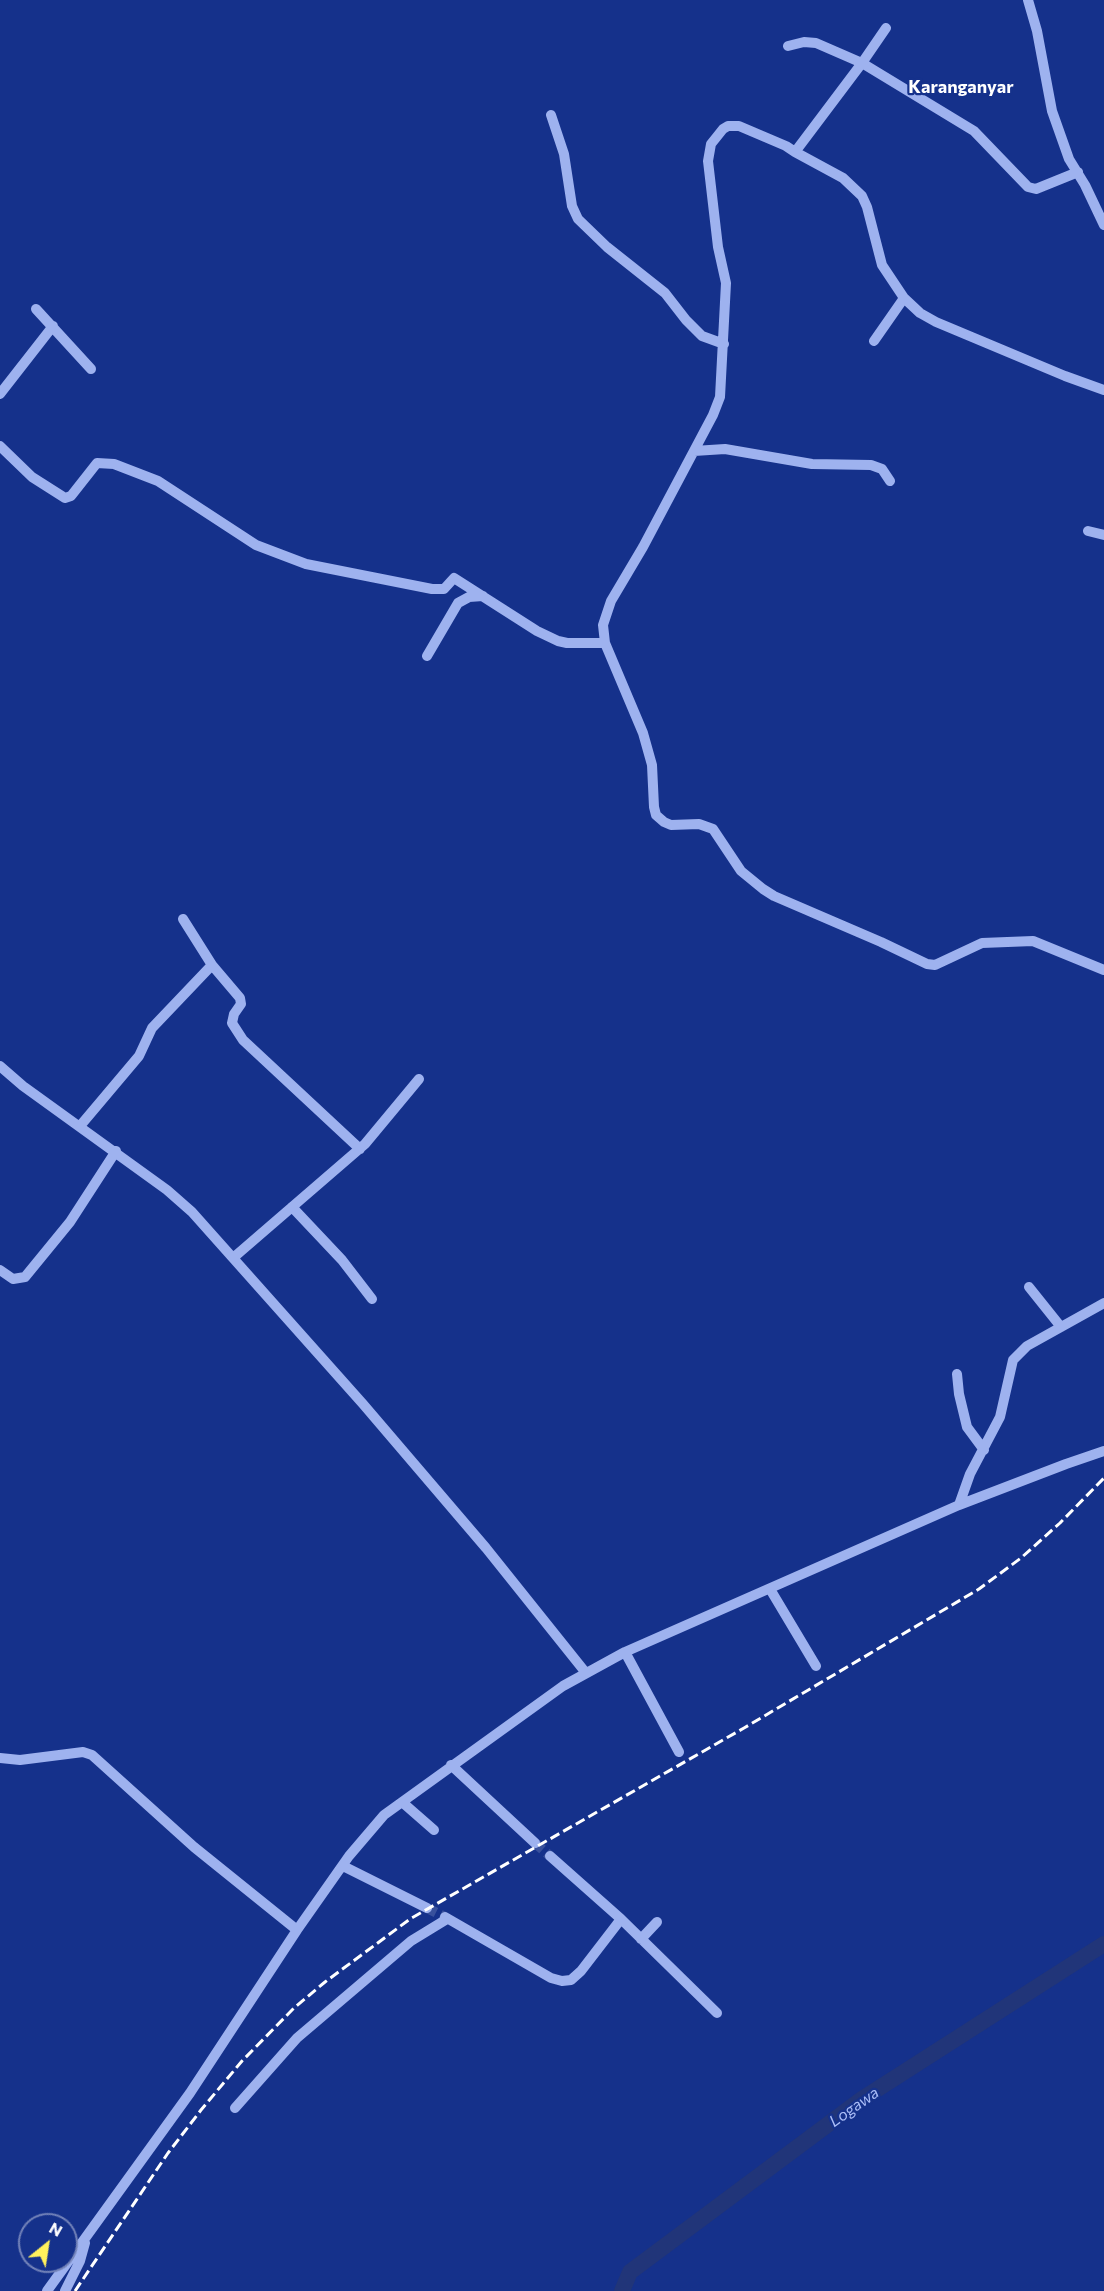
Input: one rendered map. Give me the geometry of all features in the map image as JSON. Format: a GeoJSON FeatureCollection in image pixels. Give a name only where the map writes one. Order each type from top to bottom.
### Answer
{"type":"FeatureCollection","features":[{"type":"Feature","properties":{"kind":"street"},"geometry":{"type":"LineString","coordinates":[[1028,0],[1037,31],[1052,111],[1074,174],[1104,225]]}},
{"type":"Feature","properties":{"kind":"street"},"geometry":{"type":"LineString","coordinates":[[795,152],[886,28]]}},
{"type":"Feature","properties":{"kind":"street"},"geometry":{"type":"LineString","coordinates":[[788,46],[804,42],[816,43],[862,63],[974,131],[1028,188],[1036,189],[1074,174]]}},
{"type":"Feature","properties":{"kind":"street"},"geometry":{"type":"LineString","coordinates":[[551,115],[564,154],[572,206],[578,219],[607,247],[661,288],[702,336],[724,344]]}},
{"type":"Feature","properties":{"kind":"street"},"geometry":{"type":"LineString","coordinates":[[1104,390],[1065,376],[936,322],[920,313],[904,298],[882,265],[867,207],[862,196],[843,178],[769,138],[734,126],[723,129],[711,144],[708,161],[718,247],[726,283],[720,397],[643,547],[607,609],[603,625],[605,643],[630,698],[652,765],[652,795],[656,815],[671,825],[699,824],[713,829],[741,871],[754,883],[774,896],[930,965],[982,943],[1018,940],[1033,941],[1048,946],[1104,970]]}},
{"type":"Feature","properties":{"kind":"street"},"geometry":{"type":"LineString","coordinates":[[874,341],[904,298]]}},
{"type":"Feature","properties":{"kind":"street"},"geometry":{"type":"LineString","coordinates":[[36,309],[92,369]]}},
{"type":"Feature","properties":{"kind":"street"},"geometry":{"type":"LineString","coordinates":[[0,394],[53,326]]}},
{"type":"Feature","properties":{"kind":"street"},"geometry":{"type":"LineString","coordinates":[[0,446],[32,477],[65,498],[71,496],[97,463],[106,462],[159,481],[256,545],[306,564],[425,588],[444,589],[454,578],[537,631],[558,641],[605,643]]}},
{"type":"Feature","properties":{"kind":"street"},"geometry":{"type":"LineString","coordinates":[[694,451],[725,449],[812,464],[871,465],[882,469],[890,481]]}},
{"type":"Feature","properties":{"kind":"street"},"geometry":{"type":"LineString","coordinates":[[1088,531],[1104,535]]}},
{"type":"Feature","properties":{"kind":"street"},"geometry":{"type":"LineString","coordinates":[[427,656],[458,603],[470,597],[483,596]]}},
{"type":"Feature","properties":{"kind":"street"},"geometry":{"type":"LineString","coordinates":[[183,920],[212,965],[240,998],[242,1004],[234,1014],[232,1023],[243,1040],[360,1149]]}},
{"type":"Feature","properties":{"kind":"street"},"geometry":{"type":"LineString","coordinates":[[80,1126],[139,1056],[157,1022],[212,965]]}},
{"type":"Feature","properties":{"kind":"street"},"geometry":{"type":"LineString","coordinates":[[0,1066],[23,1086],[116,1151],[175,1197],[233,1258],[363,1404],[486,1548],[586,1674]]}},
{"type":"Feature","properties":{"kind":"street"},"geometry":{"type":"LineString","coordinates":[[233,1258],[360,1149],[418,1079]]}},
{"type":"Feature","properties":{"kind":"street"},"geometry":{"type":"LineString","coordinates":[[0,1270],[13,1279],[25,1277],[70,1222],[116,1151]]}},
{"type":"Feature","properties":{"kind":"street"},"geometry":{"type":"LineString","coordinates":[[292,1208],[335,1252],[372,1299]]}},
{"type":"Feature","properties":{"kind":"street"},"geometry":{"type":"LineString","coordinates":[[1029,1287],[1061,1327]]}},
{"type":"Feature","properties":{"kind":"street"},"geometry":{"type":"LineString","coordinates":[[959,1505],[970,1474],[1000,1418],[1013,1359],[1021,1350],[1104,1303]]}},
{"type":"Feature","properties":{"kind":"street"},"geometry":{"type":"LineString","coordinates":[[957,1374],[958,1394],[967,1427],[984,1450]]}},
{"type":"Feature","properties":{"kind":"street"},"geometry":{"type":"LineString","coordinates":[[48,2291],[65,2264],[87,2238],[190,2093],[297,1930],[358,1844],[380,1820],[402,1802],[563,1686],[625,1652],[959,1505],[1104,1451]]}},
{"type":"Feature","properties":{"kind":"street"},"geometry":{"type":"LineString","coordinates":[[770,1589],[816,1666]]}},
{"type":"Feature","properties":{"kind":"street"},"geometry":{"type":"LineString","coordinates":[[625,1652],[679,1752]]}},
{"type":"Feature","properties":{"kind":"street"},"geometry":{"type":"LineString","coordinates":[[0,1758],[20,1760],[83,1752],[92,1755],[194,1847],[297,1930]]}},
{"type":"Feature","properties":{"kind":"street"},"geometry":{"type":"LineString","coordinates":[[451,1765],[535,1842]]}},
{"type":"Feature","properties":{"kind":"street"},"geometry":{"type":"LineString","coordinates":[[402,1802],[434,1830]]}},
{"type":"Feature","properties":{"kind":"street"},"geometry":{"type":"LineString","coordinates":[[550,1856],[621,1919],[717,2013]]}},
{"type":"Feature","properties":{"kind":"street"},"geometry":{"type":"LineString","coordinates":[[343,1866],[427,1908]]}},
{"type":"Feature","properties":{"kind":"street"},"geometry":{"type":"LineString","coordinates":[[235,2108],[297,2038],[411,1941],[446,1918],[551,1978],[562,1981],[571,1980],[581,1971],[621,1919]]}},
{"type":"Feature","properties":{"kind":"street"},"geometry":{"type":"LineString","coordinates":[[641,1938],[657,1922]]}},
{"type":"Feature","properties":{"kind":"street"},"geometry":{"type":"LineString","coordinates":[[65,2291],[80,2261],[87,2238]]}},
{"type":"Feature","properties":{"kind":"waterway","name":"Logawa"},"geometry":{"type":"LineString","coordinates":[[622,2291],[630,2272],[862,2099],[1104,1944]]}},
{"type":"Feature","properties":{"kind":"tunnel"},"geometry":{"type":"LineString","coordinates":[[535,1843],[550,1856]]}},
{"type":"Feature","properties":{"kind":"tunnel"},"geometry":{"type":"LineString","coordinates":[[427,1908],[445,1917]]}},
{"type":"Feature","properties":{"kind":"railway"},"geometry":{"type":"LineString","coordinates":[[75,2291],[168,2153],[201,2110],[242,2061],[294,2008],[325,1982],[410,1919],[744,1728],[979,1589],[1021,1558],[1060,1523],[1104,1478]]}},
{"type":"Feature","properties":{"kind":"district","name":"Karanganyar"},"geometry":{"type":"Point","coordinates":[961,87]}}]}
